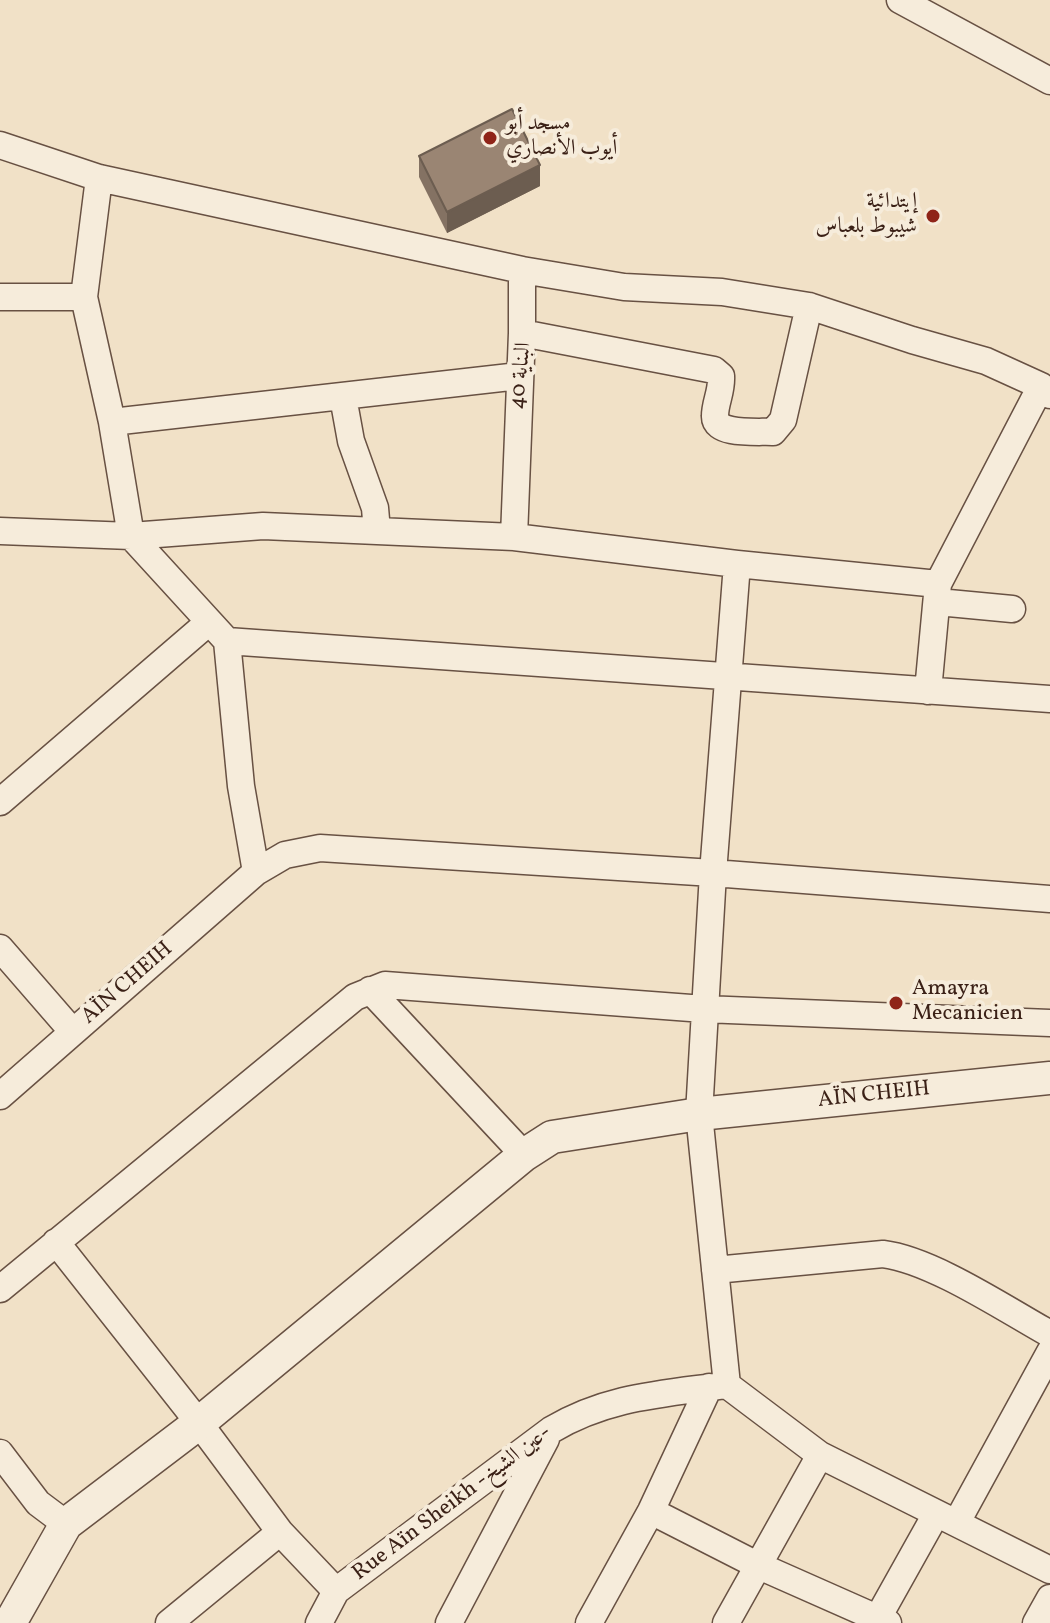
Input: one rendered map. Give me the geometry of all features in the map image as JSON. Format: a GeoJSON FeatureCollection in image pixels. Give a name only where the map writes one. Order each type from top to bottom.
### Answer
{"type":"FeatureCollection","features":[{"type":"Feature","properties":{"kind":"street"},"geometry":{"type":"LineString","coordinates":[[900,0],[1050,81]]}},
{"type":"Feature","properties":{"kind":"street"},"geometry":{"type":"LineString","coordinates":[[0,145],[99,178],[522,270],[624,287],[722,292],[809,306],[986,361],[1045,390],[938,593],[928,691]]}},
{"type":"Feature","properties":{"kind":"street"},"geometry":{"type":"LineString","coordinates":[[99,178],[84,297],[112,422],[131,536],[218,632],[256,872]]}},
{"type":"Feature","properties":{"kind":"street"},"geometry":{"type":"LineString","coordinates":[[522,270],[522,333]]}},
{"type":"Feature","properties":{"kind":"street"},"geometry":{"type":"LineString","coordinates":[[0,297],[84,297]]}},
{"type":"Feature","properties":{"kind":"street","name":"البناية 40"},"geometry":{"type":"LineString","coordinates":[[514,537],[522,333],[714,370],[721,376],[722,392],[714,417],[717,424],[726,430],[773,432],[783,420],[809,306]]}},
{"type":"Feature","properties":{"kind":"street"},"geometry":{"type":"LineString","coordinates":[[112,422],[519,376]]}},
{"type":"Feature","properties":{"kind":"street"},"geometry":{"type":"LineString","coordinates":[[343,397],[351,441],[375,508],[377,531]]}},
{"type":"Feature","properties":{"kind":"street"},"geometry":{"type":"LineString","coordinates":[[0,531],[131,536],[263,526],[514,537],[737,564],[938,593],[1012,609]]}},
{"type":"Feature","properties":{"kind":"street"},"geometry":{"type":"LineString","coordinates":[[589,1623],[718,1386],[715,1270],[699,1114],[713,873],[737,564]]}},
{"type":"Feature","properties":{"kind":"street"},"geometry":{"type":"LineString","coordinates":[[0,802],[218,632],[1050,699]]}},
{"type":"Feature","properties":{"kind":"street","name":"AÏN CHEIH"},"geometry":{"type":"LineString","coordinates":[[0,1096],[256,872],[285,855],[320,848],[713,873],[1050,899]]}},
{"type":"Feature","properties":{"kind":"street"},"geometry":{"type":"LineString","coordinates":[[0,948],[73,1032]]}},
{"type":"Feature","properties":{"kind":"street"},"geometry":{"type":"LineString","coordinates":[[0,1289],[355,997],[385,985],[704,1009],[1050,1023]]}},
{"type":"Feature","properties":{"kind":"street"},"geometry":{"type":"LineString","coordinates":[[370,990],[524,1155]]}},
{"type":"Feature","properties":{"kind":"street","name":"AÏN CHEIH"},"geometry":{"type":"LineString","coordinates":[[66,1524],[199,1423],[524,1155],[552,1137],[699,1114],[1050,1078]]}},
{"type":"Feature","properties":{"kind":"street","name":"Rue Aïn Sheikh -عين الشيخ-"},"geometry":{"type":"LineString","coordinates":[[56,1242],[199,1423],[280,1532],[336,1591],[551,1430],[576,1415],[628,1398],[718,1386]]}},
{"type":"Feature","properties":{"kind":"street"},"geometry":{"type":"LineString","coordinates":[[715,1270],[883,1254],[901,1256],[1050,1334]]}},
{"type":"Feature","properties":{"kind":"street"},"geometry":{"type":"LineString","coordinates":[[651,1511],[757,1565],[880,1621],[1050,1352]]}},
{"type":"Feature","properties":{"kind":"street"},"geometry":{"type":"LineString","coordinates":[[718,1386],[820,1455],[1050,1570]]}},
{"type":"Feature","properties":{"kind":"street"},"geometry":{"type":"LineString","coordinates":[[449,1623],[551,1430]]}},
{"type":"Feature","properties":{"kind":"street"},"geometry":{"type":"LineString","coordinates":[[0,1453],[38,1503]]}},
{"type":"Feature","properties":{"kind":"street"},"geometry":{"type":"LineString","coordinates":[[726,1623],[820,1455]]}},
{"type":"Feature","properties":{"kind":"street"},"geometry":{"type":"LineString","coordinates":[[0,1482],[38,1503],[66,1524],[10,1623]]}},
{"type":"Feature","properties":{"kind":"street"},"geometry":{"type":"LineString","coordinates":[[169,1623],[280,1532]]}},
{"type":"Feature","properties":{"kind":"street"},"geometry":{"type":"LineString","coordinates":[[319,1623],[336,1591]]}},
{"type":"Feature","properties":{"kind":"street"},"geometry":{"type":"LineString","coordinates":[[1036,1623],[1050,1598]]}},
{"type":"Feature","properties":{"kind":"building"},"geometry":{"type":"Polygon","coordinates":[[[512,109],[540,165],[447,212],[419,156],[512,109]]]}},
{"type":"Feature","properties":{"kind":"place","name":"مسجد أبو أيوب الأنصاري"},"geometry":{"type":"Point","coordinates":[490,138]}},
{"type":"Feature","properties":{"kind":"place","name":"إيتدائية شيبوط بلعباس"},"geometry":{"type":"Point","coordinates":[933,216]}},
{"type":"Feature","properties":{"kind":"place","name":"Amayra Mecanicien"},"geometry":{"type":"Point","coordinates":[896,1003]}}]}
